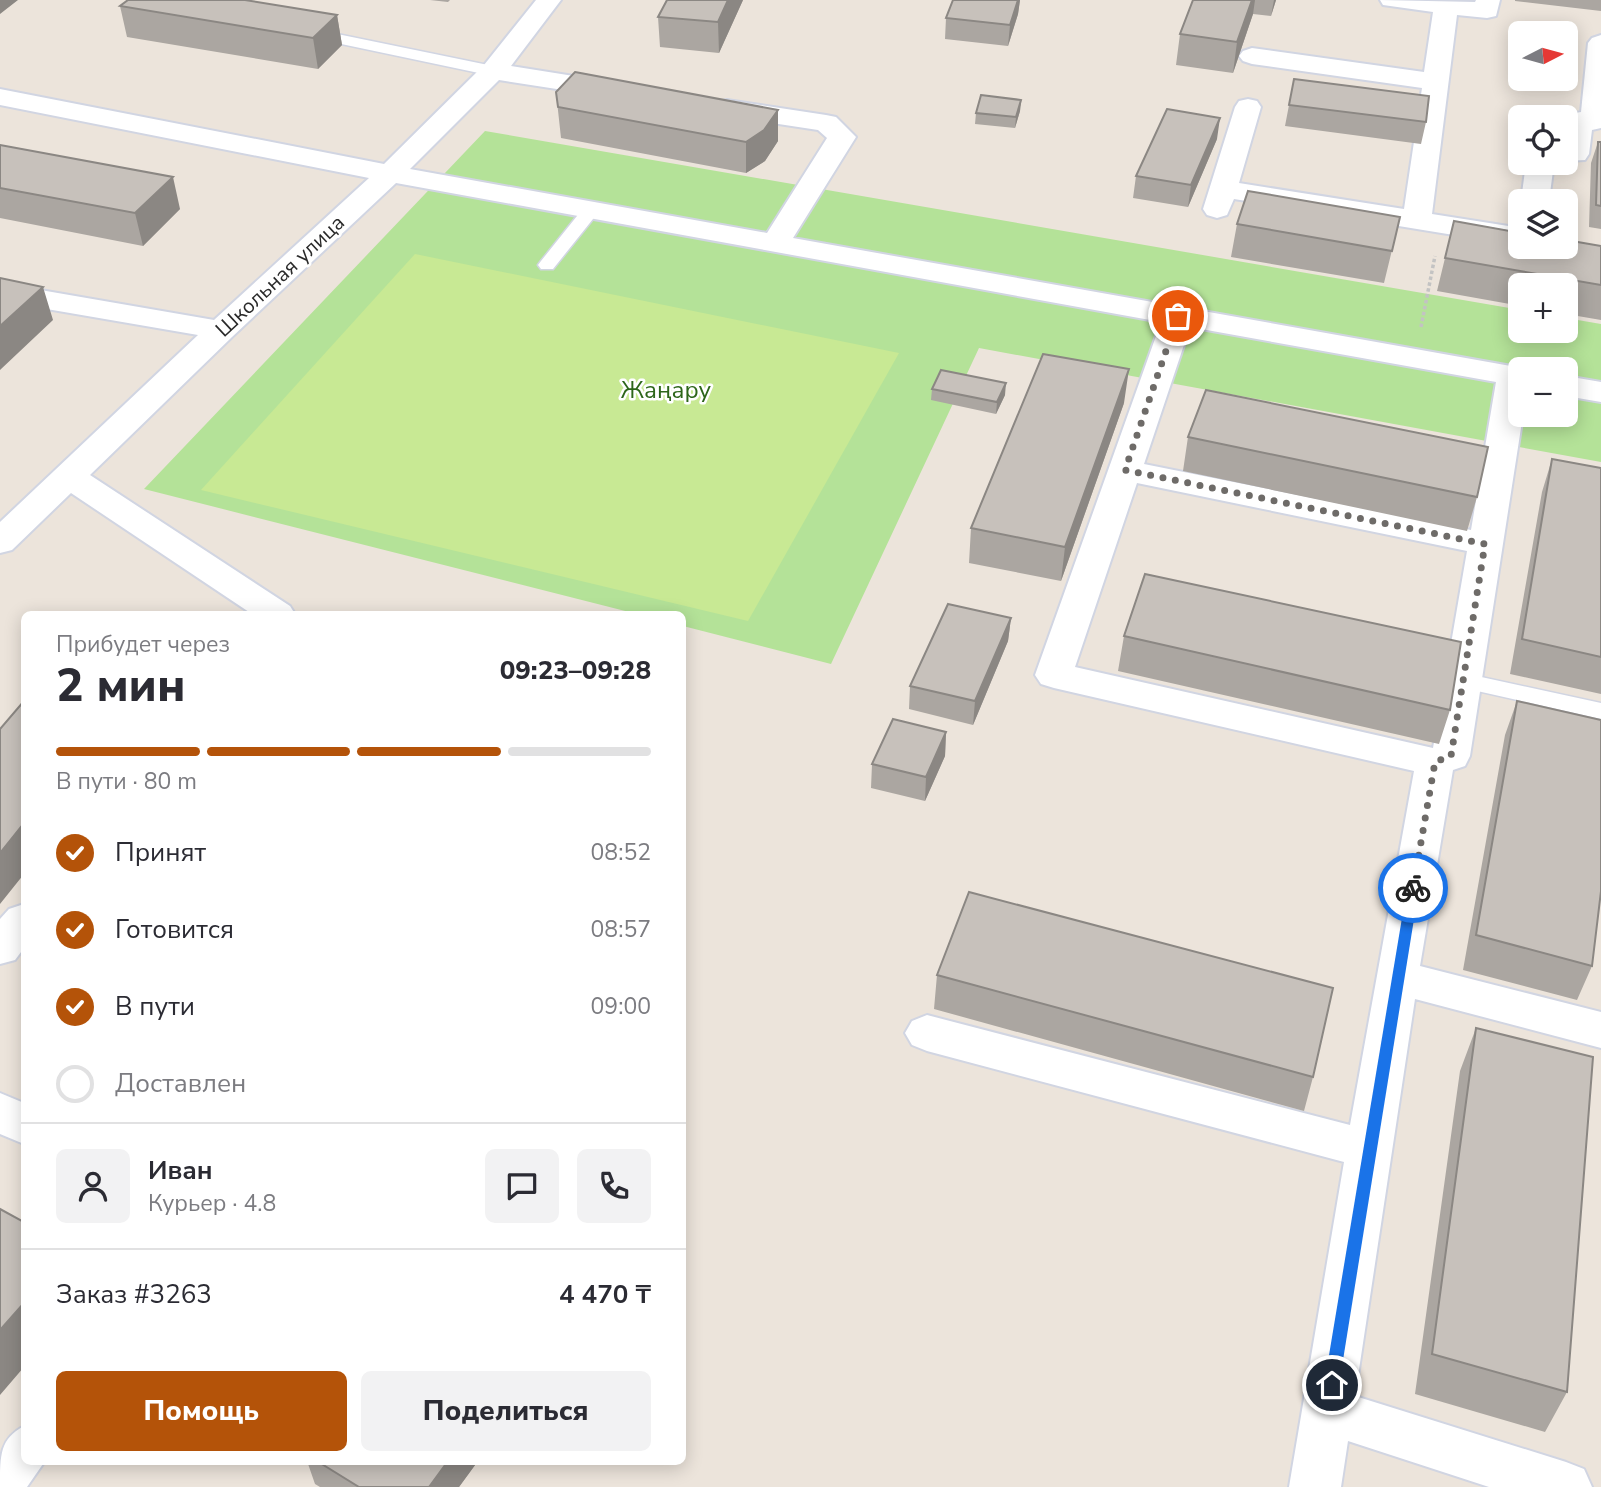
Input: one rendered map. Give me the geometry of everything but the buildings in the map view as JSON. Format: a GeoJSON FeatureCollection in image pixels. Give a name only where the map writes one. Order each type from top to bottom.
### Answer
{"type":"FeatureCollection","features":[{"type":"Feature","properties":{"kind":"street","name":"Школьная улица"},"geometry":{"type":"LineString","coordinates":[[0,542],[221,330],[390,174],[493,71],[549,0]]}},
{"type":"Feature","properties":{"kind":"street"},"geometry":{"type":"LineString","coordinates":[[1392,0],[1488,11],[1488,0]]}},
{"type":"Feature","properties":{"kind":"street"},"geometry":{"type":"LineString","coordinates":[[1429,222],[1436,82],[1446,7]]}},
{"type":"Feature","properties":{"kind":"street"},"geometry":{"type":"LineString","coordinates":[[1578,134],[1580,120],[1594,122],[1601,43]]}},
{"type":"Feature","properties":{"kind":"street"},"geometry":{"type":"LineString","coordinates":[[1252,57],[1436,82]]}},
{"type":"Feature","properties":{"kind":"street"},"geometry":{"type":"LineString","coordinates":[[493,71],[639,94]]}},
{"type":"Feature","properties":{"kind":"street"},"geometry":{"type":"LineString","coordinates":[[0,97],[390,174],[1508,375]]}},
{"type":"Feature","properties":{"kind":"street"},"geometry":{"type":"LineString","coordinates":[[706,104],[826,123],[842,136],[775,243]]}},
{"type":"Feature","properties":{"kind":"street"},"geometry":{"type":"LineString","coordinates":[[1248,107],[1221,199],[1429,222],[1508,235]]}},
{"type":"Feature","properties":{"kind":"street"},"geometry":{"type":"LineString","coordinates":[[0,292],[221,330]]}},
{"type":"Feature","properties":{"kind":"street"},"geometry":{"type":"LineString","coordinates":[[1178,316],[1054,675],[1435,762],[1451,756],[1485,544],[1508,424]]}},
{"type":"Feature","properties":{"kind":"street"},"geometry":{"type":"LineString","coordinates":[[1578,388],[1601,392]]}},
{"type":"Feature","properties":{"kind":"street"},"geometry":{"type":"LineString","coordinates":[[1125,470],[1485,544]]}},
{"type":"Feature","properties":{"kind":"street"},"geometry":{"type":"LineString","coordinates":[[69,476],[272,611]]}},
{"type":"Feature","properties":{"kind":"street"},"geometry":{"type":"LineString","coordinates":[[1315,1487],[1397,978],[1435,762]]}},
{"type":"Feature","properties":{"kind":"street"},"geometry":{"type":"LineString","coordinates":[[0,948],[21,924]]}},
{"type":"Feature","properties":{"kind":"street"},"geometry":{"type":"LineString","coordinates":[[1397,978],[1601,1030]]}},
{"type":"Feature","properties":{"kind":"street"},"geometry":{"type":"LineString","coordinates":[[927,1034],[1370,1150]]}},
{"type":"Feature","properties":{"kind":"street"},"geometry":{"type":"LineString","coordinates":[[1328,1411],[1566,1487]]}},
{"type":"Feature","properties":{"kind":"street"},"geometry":{"type":"LineString","coordinates":[[0,1480],[21,1454]]}},
{"type":"Feature","properties":{"kind":"lane"},"geometry":{"type":"LineString","coordinates":[[294,31],[493,71]]}},
{"type":"Feature","properties":{"kind":"lane"},"geometry":{"type":"LineString","coordinates":[[547,265],[591,210]]}},
{"type":"Feature","properties":{"kind":"lane"},"geometry":{"type":"LineString","coordinates":[[1464,681],[1601,711]]}},
{"type":"Feature","properties":{"kind":"path"},"geometry":{"type":"LineString","coordinates":[[1427,298],[1429,222]]}},
{"type":"Feature","properties":{"kind":"green space","name":"Жаңару"},"geometry":{"type":"Polygon","coordinates":[[[485,131],[1508,308],[1508,343],[1578,343],[1578,320],[1601,324],[1601,462],[979,348],[831,664],[686,627],[686,611],[625,611],[144,489],[485,131]]]}},
{"type":"Feature","properties":{"kind":"green space"},"geometry":{"type":"Polygon","coordinates":[[[415,254],[899,353],[748,621],[201,490],[415,254]]]}},
{"type":"Feature","properties":{"kind":"way so far"},"geometry":{"type":"LineString","coordinates":[[1178,316],[1125,470],[1485,544],[1451,756],[1435,762],[1413,888]]}},
{"type":"Feature","properties":{"kind":"route"},"geometry":{"type":"LineString","coordinates":[[1332,1385],[1413,888]]}}]}
